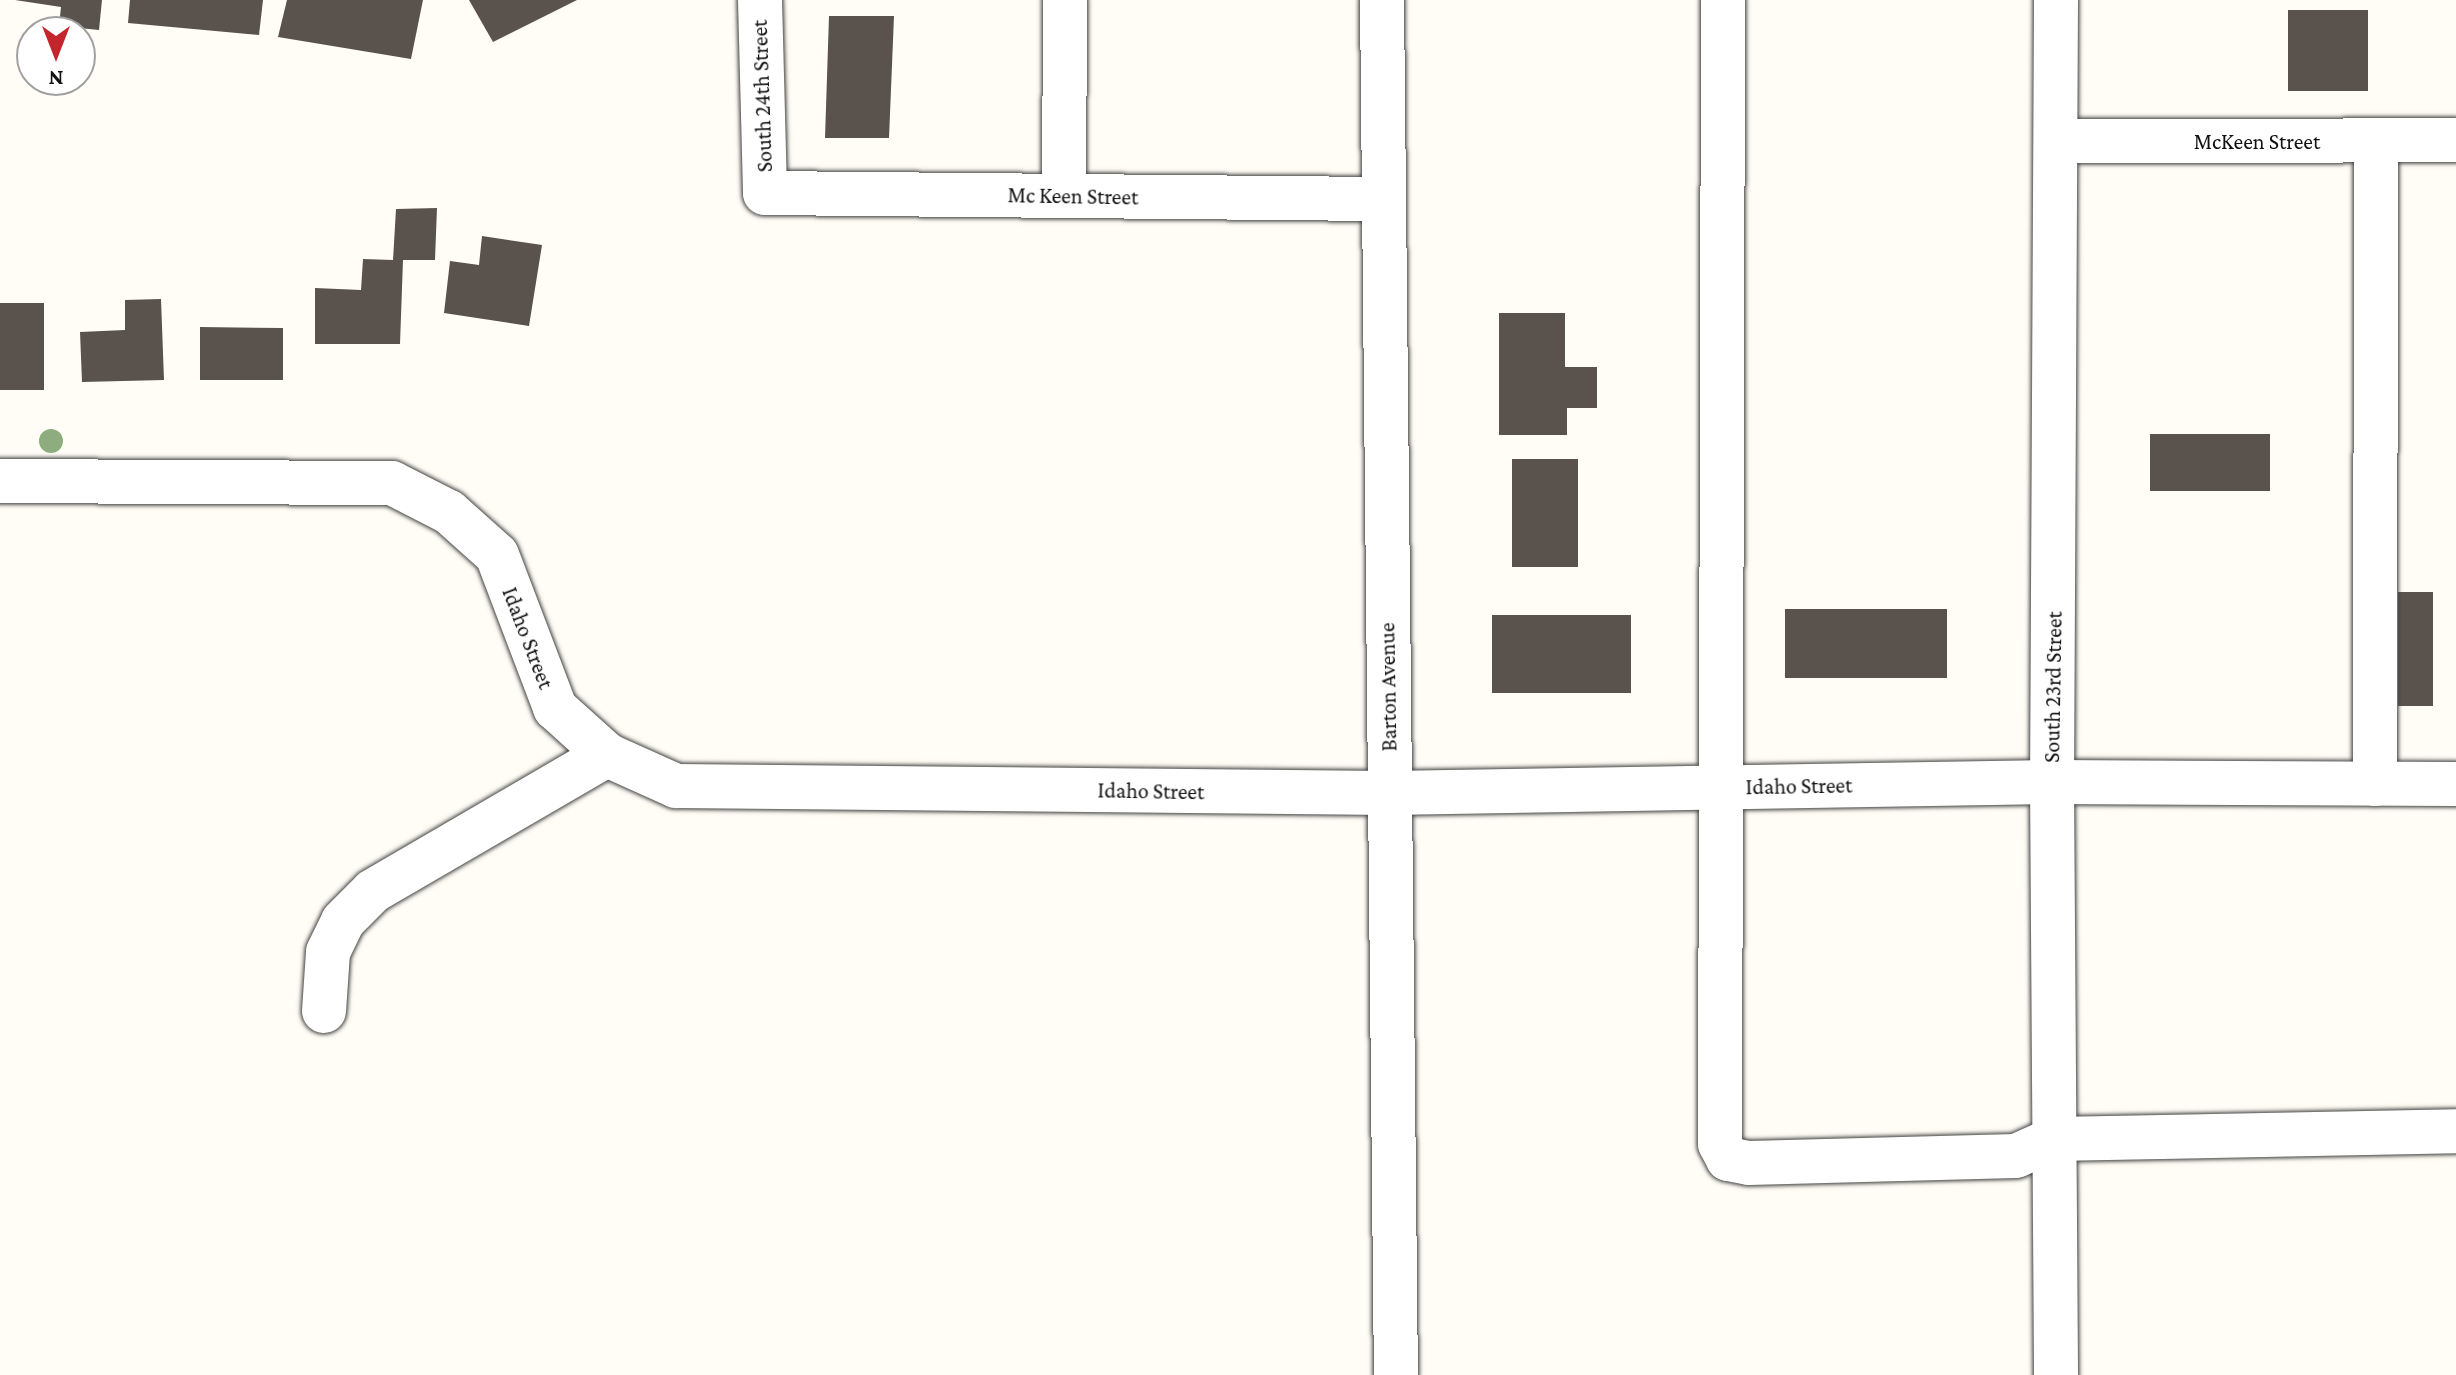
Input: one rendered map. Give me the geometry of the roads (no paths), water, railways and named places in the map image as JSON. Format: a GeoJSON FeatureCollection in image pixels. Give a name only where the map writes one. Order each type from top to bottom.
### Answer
{"type":"FeatureCollection","features":[{"type":"Feature","properties":{"kind":"street","name":"South 24th Street"},"geometry":{"type":"LineString","coordinates":[[760,0],[765,193]]}},
{"type":"Feature","properties":{"kind":"street"},"geometry":{"type":"LineString","coordinates":[[1064,196],[1065,0]]}},
{"type":"Feature","properties":{"kind":"street","name":"Barton Avenue"},"geometry":{"type":"LineString","coordinates":[[1382,0],[1381,199],[1396,1375]]}},
{"type":"Feature","properties":{"kind":"street"},"geometry":{"type":"LineString","coordinates":[[1723,0],[1720,1144],[1728,1159],[1749,1163],[2016,1156],[2054,1139],[2456,1131]]}},
{"type":"Feature","properties":{"kind":"street","name":"South 23rd Street"},"geometry":{"type":"LineString","coordinates":[[2056,0],[2059,141],[2052,782],[2056,1375]]}},
{"type":"Feature","properties":{"kind":"street","name":"McKeen Street"},"geometry":{"type":"LineString","coordinates":[[2059,141],[2456,140]]}},
{"type":"Feature","properties":{"kind":"street"},"geometry":{"type":"LineString","coordinates":[[2375,784],[2376,142]]}},
{"type":"Feature","properties":{"kind":"street","name":"Mc Keen Street"},"geometry":{"type":"LineString","coordinates":[[765,193],[1381,199]]}},
{"type":"Feature","properties":{"kind":"street","name":"Idaho Street"},"geometry":{"type":"LineString","coordinates":[[0,481],[392,483],[449,512],[497,555],[555,708],[607,755],[676,786],[1389,793],[2052,782],[2456,784]]}},
{"type":"Feature","properties":{"kind":"street"},"geometry":{"type":"LineString","coordinates":[[324,1011],[328,952],[343,921],[373,891],[607,755]]}}]}
